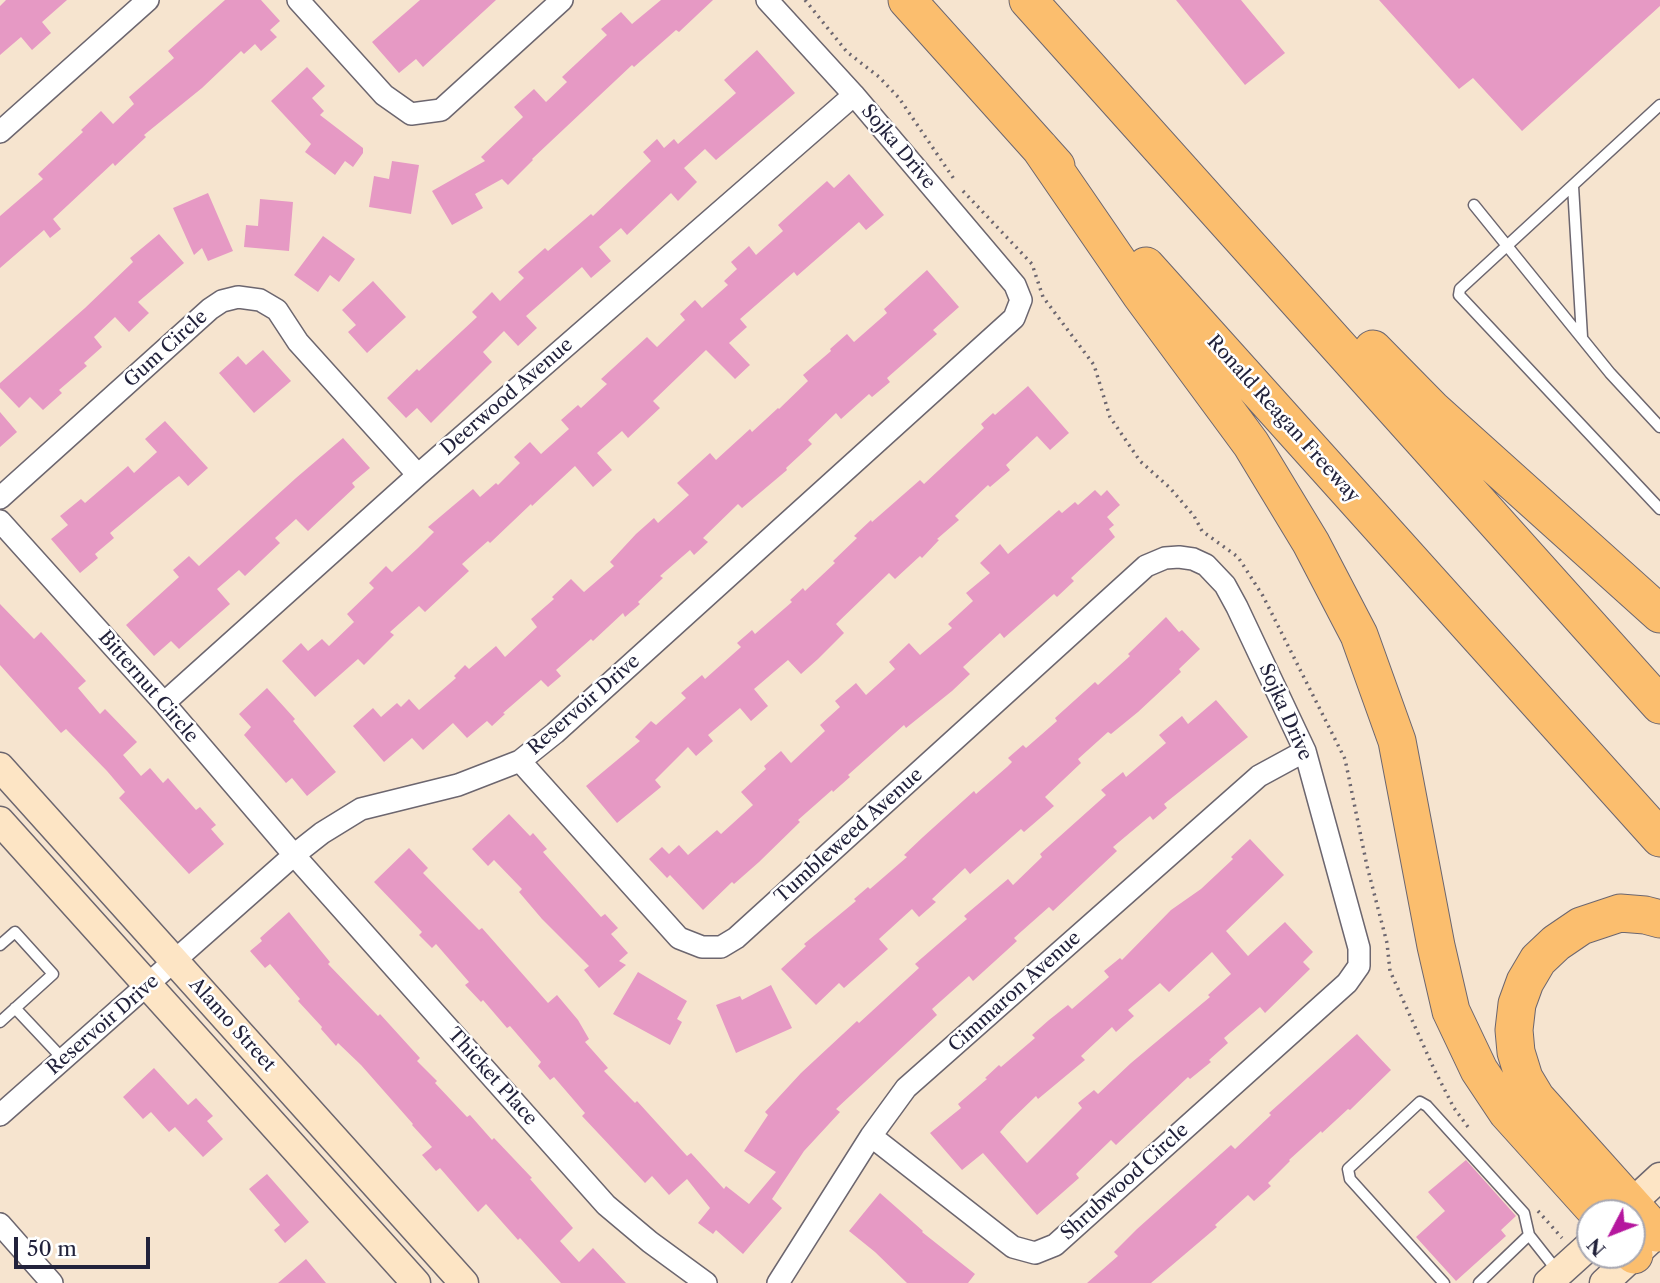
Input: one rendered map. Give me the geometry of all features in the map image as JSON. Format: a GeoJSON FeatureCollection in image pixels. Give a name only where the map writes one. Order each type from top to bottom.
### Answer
{"type":"FeatureCollection","features":[{"type":"Feature","properties":{"kind":"highway","name":"Ronald Reagan Freeway"},"geometry":{"type":"LineString","coordinates":[[907,0],[1660,838]]}},
{"type":"Feature","properties":{"kind":"highway"},"geometry":{"type":"LineString","coordinates":[[1028,0],[1660,705]]}},
{"type":"Feature","properties":{"kind":"highway"},"geometry":{"type":"LineString","coordinates":[[1040,148],[1141,295],[1251,444],[1311,543],[1359,635],[1397,741],[1451,1011],[1479,1070],[1507,1112],[1604,1199]]}},
{"type":"Feature","properties":{"kind":"highway"},"geometry":{"type":"LineString","coordinates":[[1214,209],[1352,328],[1441,418],[1660,614]]}},
{"type":"Feature","properties":{"kind":"highway"},"geometry":{"type":"LineString","coordinates":[[1608,1199],[1524,1078],[1516,1052],[1514,1030],[1517,1004],[1525,982],[1538,960],[1556,943],[1581,926],[1620,913],[1660,919]]}},
{"type":"Feature","properties":{"kind":"main road","name":"Alamo Street"},"geometry":{"type":"LineString","coordinates":[[0,767],[464,1283]]}},
{"type":"Feature","properties":{"kind":"main road","name":"Alamo Street"},"geometry":{"type":"LineString","coordinates":[[0,821],[416,1283]]}},
{"type":"Feature","properties":{"kind":"main road"},"geometry":{"type":"LineString","coordinates":[[1631,1199],[1660,1177]]}},
{"type":"Feature","properties":{"kind":"main road"},"geometry":{"type":"LineString","coordinates":[[1554,1278],[1576,1258]]}},
{"type":"Feature","properties":{"kind":"main road"},"geometry":{"type":"LineString","coordinates":[[1604,1283],[1619,1269]]}},
{"type":"Feature","properties":{"kind":"street"},"geometry":{"type":"LineString","coordinates":[[0,132],[148,0]]}},
{"type":"Feature","properties":{"kind":"street"},"geometry":{"type":"LineString","coordinates":[[298,0],[384,95],[411,114],[441,110],[562,0]]}},
{"type":"Feature","properties":{"kind":"street","name":"Sojka Drive"},"geometry":{"type":"LineString","coordinates":[[766,0],[853,95],[1015,285],[1021,300]]}},
{"type":"Feature","properties":{"kind":"street","name":"Deerwood Avenue"},"geometry":{"type":"LineString","coordinates":[[164,703],[418,475],[853,95]]}},
{"type":"Feature","properties":{"kind":"street","name":"Gum Circle"},"geometry":{"type":"LineString","coordinates":[[0,498],[210,309],[222,301],[237,297],[260,300],[277,310],[298,342],[418,475]]}},
{"type":"Feature","properties":{"kind":"street","name":"Reservoir Drive"},"geometry":{"type":"LineString","coordinates":[[0,1115],[293,855],[322,833],[361,809],[458,785],[520,761],[565,724],[1014,318],[1021,300]]}},
{"type":"Feature","properties":{"kind":"street","name":"Bitternut Circle"},"geometry":{"type":"LineString","coordinates":[[0,521],[164,703],[293,855]]}},
{"type":"Feature","properties":{"kind":"street","name":"Tumbleweed Avenue"},"geometry":{"type":"LineString","coordinates":[[520,761],[679,938],[702,947],[721,947],[736,938],[1146,566],[1165,558],[1194,559]]}},
{"type":"Feature","properties":{"kind":"street","name":"Sojka Drive"},"geometry":{"type":"LineString","coordinates":[[1194,559],[1206,565],[1225,585],[1305,751],[1359,948],[1359,965]]}},
{"type":"Feature","properties":{"kind":"street","name":"Cimmaron Avenue"},"geometry":{"type":"LineString","coordinates":[[778,1283],[871,1136],[906,1088],[1259,776],[1305,751]]}},
{"type":"Feature","properties":{"kind":"street","name":"Thicket Place"},"geometry":{"type":"LineString","coordinates":[[293,855],[606,1205],[650,1242],[706,1283]]}},
{"type":"Feature","properties":{"kind":"street","name":"Shrubwood Circle"},"geometry":{"type":"LineString","coordinates":[[871,1136],[1013,1248],[1035,1253],[1055,1245],[1347,983],[1359,965]]}},
{"type":"Feature","properties":{"kind":"street"},"geometry":{"type":"LineString","coordinates":[[0,1224],[52,1283]]}},
{"type":"Feature","properties":{"kind":"lane"},"geometry":{"type":"LineString","coordinates":[[1660,106],[1460,289],[1459,295],[1660,509]]}},
{"type":"Feature","properties":{"kind":"lane"},"geometry":{"type":"LineString","coordinates":[[1573,186],[1582,337]]}},
{"type":"Feature","properties":{"kind":"lane"},"geometry":{"type":"LineString","coordinates":[[1474,205],[1610,373],[1660,427]]}},
{"type":"Feature","properties":{"kind":"lane"},"geometry":{"type":"LineString","coordinates":[[0,945],[15,932],[53,974],[0,1022]]}},
{"type":"Feature","properties":{"kind":"lane"},"geometry":{"type":"LineString","coordinates":[[15,1008],[63,1059]]}},
{"type":"Feature","properties":{"kind":"lane"},"geometry":{"type":"LineString","coordinates":[[1444,1283],[1350,1179],[1348,1169],[1420,1102],[1427,1106],[1524,1213],[1529,1235],[1554,1278]]}},
{"type":"Feature","properties":{"kind":"lane"},"geometry":{"type":"LineString","coordinates":[[1479,1283],[1529,1235]]}},
{"type":"Feature","properties":{"kind":"building"},"geometry":{"type":"Polygon","coordinates":[[[6,0],[67,0],[42,22],[51,33],[32,50],[21,37],[0,55],[0,6],[6,0]]]}},
{"type":"Feature","properties":{"kind":"building"},"geometry":{"type":"Polygon","coordinates":[[[225,0],[261,0],[280,21],[270,30],[277,37],[261,51],[255,44],[244,54],[241,51],[53,219],[61,229],[50,238],[44,230],[0,268],[0,216],[43,179],[38,174],[83,132],[81,130],[101,111],[113,124],[134,104],[129,97],[174,58],[168,51],[225,0]]]}},
{"type":"Feature","properties":{"kind":"building"},"geometry":{"type":"Polygon","coordinates":[[[420,0],[496,0],[423,67],[416,59],[399,73],[372,42],[420,0]]]}},
{"type":"Feature","properties":{"kind":"building"},"geometry":{"type":"Polygon","coordinates":[[[661,0],[713,0],[679,32],[676,30],[634,67],[632,65],[508,185],[502,179],[475,194],[483,208],[452,225],[432,191],[485,161],[481,157],[523,117],[514,107],[534,89],[546,102],[567,82],[562,77],[607,35],[601,29],[621,12],[632,24],[661,0]]]}},
{"type":"Feature","properties":{"kind":"building"},"geometry":{"type":"Polygon","coordinates":[[[1176,0],[1241,0],[1285,53],[1245,85],[1176,0]]]}},
{"type":"Feature","properties":{"kind":"building"},"geometry":{"type":"Polygon","coordinates":[[[1379,0],[1660,0],[1660,6],[1522,131],[1473,78],[1459,89],[1379,0]]]}},
{"type":"Feature","properties":{"kind":"building"},"geometry":{"type":"Polygon","coordinates":[[[757,50],[795,93],[716,160],[705,149],[684,168],[697,182],[678,201],[671,193],[627,235],[621,228],[599,247],[611,261],[591,278],[582,267],[526,316],[537,328],[518,346],[504,331],[483,352],[492,362],[431,423],[417,408],[406,418],[387,398],[477,317],[472,312],[492,292],[500,301],[524,278],[518,272],[545,248],[548,251],[591,214],[593,216],[651,161],[643,152],[657,139],[664,148],[674,139],[678,144],[736,93],[724,80],[757,50]]]}},
{"type":"Feature","properties":{"kind":"building"},"geometry":{"type":"Polygon","coordinates":[[[307,67],[325,86],[312,98],[324,111],[320,115],[363,148],[363,153],[353,167],[345,161],[335,175],[305,152],[311,144],[271,101],[307,67]]]}},
{"type":"Feature","properties":{"kind":"building"},"geometry":{"type":"Polygon","coordinates":[[[392,161],[419,165],[411,214],[369,207],[374,176],[389,179],[392,161]]]}},
{"type":"Feature","properties":{"kind":"building"},"geometry":{"type":"Polygon","coordinates":[[[849,174],[884,215],[866,230],[859,222],[797,276],[794,272],[740,319],[747,327],[729,343],[750,365],[735,379],[706,350],[653,401],[660,408],[628,438],[622,431],[597,453],[612,470],[593,487],[575,466],[490,543],[488,541],[462,564],[469,571],[425,612],[419,606],[390,632],[394,635],[364,665],[358,659],[315,697],[282,661],[301,643],[308,651],[322,639],[329,646],[354,622],[347,614],[374,588],[369,583],[386,566],[392,572],[418,548],[434,532],[428,527],[473,489],[480,497],[496,483],[498,485],[520,463],[514,457],[530,442],[541,454],[569,429],[561,420],[578,405],[581,408],[607,384],[601,379],[647,337],[657,347],[685,320],[680,314],[695,300],[702,308],[728,285],[724,281],[737,269],[731,262],[749,246],[756,255],[783,231],[778,225],[827,181],[834,188],[849,174]]]}},
{"type":"Feature","properties":{"kind":"building"},"geometry":{"type":"Polygon","coordinates":[[[208,193],[233,251],[208,261],[202,248],[194,255],[173,208],[208,193]]]}},
{"type":"Feature","properties":{"kind":"building"},"geometry":{"type":"Polygon","coordinates":[[[260,199],[293,202],[289,251],[244,247],[246,225],[258,226],[260,199]]]}},
{"type":"Feature","properties":{"kind":"building"},"geometry":{"type":"Polygon","coordinates":[[[159,234],[184,263],[138,302],[149,313],[129,332],[115,317],[94,337],[102,347],[84,363],[87,366],[59,390],[62,393],[43,410],[30,397],[19,408],[0,388],[0,383],[85,308],[133,262],[130,258],[159,234]]]}},
{"type":"Feature","properties":{"kind":"building"},"geometry":{"type":"Polygon","coordinates":[[[323,236],[355,259],[339,282],[330,275],[318,292],[294,275],[323,236]]]}},
{"type":"Feature","properties":{"kind":"building"},"geometry":{"type":"Polygon","coordinates":[[[927,270],[959,307],[933,330],[937,334],[887,378],[890,382],[872,397],[869,394],[841,419],[836,413],[808,440],[812,444],[786,468],[787,470],[742,508],[738,504],[703,538],[708,542],[694,555],[690,550],[660,576],[663,578],[638,602],[640,604],[625,617],[623,613],[556,670],[561,676],[548,687],[541,680],[492,726],[487,721],[467,738],[453,723],[423,750],[412,738],[384,762],[353,726],[373,708],[381,717],[397,703],[401,707],[409,699],[419,710],[456,678],[454,676],[465,665],[469,669],[496,646],[505,657],[537,627],[531,619],[554,599],[552,597],[571,579],[584,592],[614,566],[610,562],[636,534],[654,518],[658,523],[689,495],[677,483],[710,453],[716,460],[750,429],[752,432],[779,409],[808,381],[803,375],[831,351],[830,349],[847,334],[854,342],[887,313],[884,309],[927,270]]]}},
{"type":"Feature","properties":{"kind":"building"},"geometry":{"type":"Polygon","coordinates":[[[373,281],[406,317],[367,353],[348,332],[356,325],[342,310],[373,281]]]}},
{"type":"Feature","properties":{"kind":"building"},"geometry":{"type":"Polygon","coordinates":[[[263,350],[291,381],[254,413],[219,373],[238,356],[246,365],[263,350]]]}},
{"type":"Feature","properties":{"kind":"building"},"geometry":{"type":"Polygon","coordinates":[[[1028,386],[1069,433],[1050,450],[1037,436],[1006,465],[1010,470],[990,487],[988,485],[955,516],[959,520],[937,539],[939,540],[922,558],[920,556],[895,579],[889,573],[836,624],[844,633],[818,659],[801,674],[788,660],[754,689],[768,706],[751,721],[740,708],[708,735],[713,741],[696,756],[688,747],[655,780],[661,787],[617,823],[586,786],[640,741],[635,737],[651,721],[656,725],[686,698],[681,693],[702,675],[705,679],[741,647],[737,643],[752,630],[755,634],[792,602],[790,600],[803,588],[805,591],[835,563],[833,561],[871,520],[872,522],[920,480],[924,484],[984,428],[981,424],[1028,386]]]}},
{"type":"Feature","properties":{"kind":"building"},"geometry":{"type":"Polygon","coordinates":[[[0,412],[17,432],[0,447],[0,412]]]}},
{"type":"Feature","properties":{"kind":"building"},"geometry":{"type":"Polygon","coordinates":[[[165,421],[208,468],[188,486],[179,476],[166,486],[110,533],[114,538],[95,554],[98,558],[80,573],[51,539],[68,525],[60,516],[81,499],[85,503],[128,466],[134,473],[157,452],[145,439],[165,421]]]}},
{"type":"Feature","properties":{"kind":"building"},"geometry":{"type":"Polygon","coordinates":[[[343,438],[370,468],[352,483],[355,487],[308,531],[296,519],[275,538],[280,543],[245,576],[239,570],[217,589],[230,604],[179,649],[171,641],[154,656],[126,625],[179,577],[173,570],[189,556],[199,566],[343,438]]]}},
{"type":"Feature","properties":{"kind":"building"},"geometry":{"type":"Polygon","coordinates":[[[1095,490],[1101,496],[1107,490],[1120,505],[1107,517],[1114,525],[1109,529],[1115,537],[1071,578],[1074,581],[1057,597],[1054,594],[1004,638],[1000,633],[963,667],[970,674],[952,691],[906,728],[904,725],[848,775],[850,777],[798,820],[800,822],[759,862],[734,884],[732,882],[703,910],[670,875],[667,878],[649,859],[662,847],[669,854],[679,845],[688,855],[717,830],[721,834],[753,805],[741,792],[781,751],[791,763],[825,731],[820,725],[840,707],[835,701],[856,683],[866,695],[895,669],[889,662],[909,643],[920,655],[952,628],[948,624],[973,601],[966,593],[990,573],[980,563],[1000,544],[1008,554],[1059,510],[1062,513],[1075,502],[1078,505],[1095,490]]]}},
{"type":"Feature","properties":{"kind":"building"},"geometry":{"type":"Polygon","coordinates":[[[0,604],[34,639],[41,632],[86,681],[78,688],[100,714],[105,709],[137,742],[123,755],[141,776],[150,768],[163,783],[168,778],[196,810],[200,807],[216,825],[211,829],[224,844],[189,874],[119,798],[125,792],[107,771],[66,729],[61,733],[0,665],[0,604]]]}},
{"type":"Feature","properties":{"kind":"building"},"geometry":{"type":"Polygon","coordinates":[[[1166,617],[1200,649],[1179,669],[1181,672],[1138,712],[1111,734],[1108,732],[1078,759],[1081,763],[1045,797],[1054,806],[1024,832],[1021,829],[970,874],[965,868],[932,899],[936,902],[919,917],[912,909],[879,939],[888,949],[844,988],[839,983],[816,1005],[781,969],[806,946],[804,944],[856,901],[854,899],[907,857],[904,855],[974,791],[976,794],[1007,767],[1012,762],[1008,758],[1023,745],[1026,748],[1095,682],[1098,685],[1130,656],[1128,654],[1166,617]]]}},
{"type":"Feature","properties":{"kind":"building"},"geometry":{"type":"Polygon","coordinates":[[[267,688],[336,772],[307,796],[292,778],[286,783],[244,735],[251,727],[239,714],[267,688]]]}},
{"type":"Feature","properties":{"kind":"building"},"geometry":{"type":"Polygon","coordinates":[[[1216,700],[1248,737],[1164,804],[1167,808],[1153,820],[1150,816],[1113,847],[1117,851],[1053,911],[1049,907],[1014,938],[1017,941],[973,981],[969,976],[932,1009],[937,1015],[836,1109],[840,1112],[804,1151],[772,1199],[782,1208],[743,1254],[716,1230],[713,1234],[698,1223],[710,1208],[687,1179],[669,1195],[652,1176],[645,1183],[582,1116],[585,1113],[554,1077],[550,1080],[538,1066],[541,1062],[510,1026],[507,1028],[483,1000],[481,1002],[465,985],[469,982],[436,944],[432,948],[419,935],[422,932],[374,882],[409,848],[428,868],[423,873],[479,930],[482,928],[548,1003],[557,995],[578,1020],[589,1039],[585,1042],[608,1068],[604,1071],[635,1103],[637,1101],[687,1156],[691,1153],[724,1189],[726,1186],[749,1204],[776,1172],[744,1151],[768,1115],[765,1112],[801,1073],[919,968],[915,964],[967,919],[964,916],[1008,879],[1013,885],[1042,857],[1040,854],[1106,795],[1101,790],[1123,772],[1126,777],[1166,743],[1159,735],[1182,716],[1188,724],[1216,700]]]}},
{"type":"Feature","properties":{"kind":"building"},"geometry":{"type":"Polygon","coordinates":[[[509,814],[530,836],[533,833],[547,849],[543,852],[601,917],[605,914],[618,928],[611,934],[628,953],[619,961],[626,965],[599,988],[584,970],[589,966],[542,919],[519,892],[522,889],[494,860],[488,866],[472,849],[509,814]]]}},
{"type":"Feature","properties":{"kind":"building"},"geometry":{"type":"Polygon","coordinates":[[[1250,839],[1284,875],[1226,931],[1248,956],[1285,922],[1313,952],[1303,962],[1310,969],[1265,1013],[1260,1007],[1224,1038],[1228,1043],[1209,1060],[1211,1062],[1190,1079],[1188,1077],[1116,1145],[1111,1140],[1076,1174],[1079,1178],[1037,1215],[983,1153],[962,1170],[930,1133],[961,1108],[958,1104],[999,1065],[1001,1067],[1035,1038],[1032,1035],[1049,1020],[1068,1005],[1072,1009],[1109,977],[1104,971],[1120,958],[1122,960],[1171,910],[1201,889],[1233,859],[1231,857],[1250,839]],[[1212,952],[1169,992],[1160,983],[1128,1010],[1134,1016],[1116,1032],[1112,1027],[1081,1056],[1085,1060],[1038,1099],[1036,1096],[1000,1132],[1027,1163],[1082,1108],[1078,1103],[1094,1090],[1098,1094],[1210,997],[1208,995],[1231,974],[1212,952]]]}},
{"type":"Feature","properties":{"kind":"building"},"geometry":{"type":"Polygon","coordinates":[[[289,912],[330,962],[328,964],[378,1016],[380,1014],[420,1058],[417,1061],[437,1081],[435,1083],[532,1178],[530,1179],[573,1228],[560,1241],[579,1262],[593,1248],[626,1283],[561,1283],[486,1204],[478,1212],[440,1168],[436,1171],[422,1155],[432,1147],[413,1124],[361,1065],[338,1043],[336,1046],[270,964],[265,968],[250,951],[262,941],[260,938],[289,912]]]}},
{"type":"Feature","properties":{"kind":"building"},"geometry":{"type":"Polygon","coordinates":[[[638,972],[687,1001],[677,1019],[682,1022],[670,1045],[613,1014],[638,972]]]}},
{"type":"Feature","properties":{"kind":"building"},"geometry":{"type":"Polygon","coordinates":[[[771,985],[792,1028],[736,1053],[716,1005],[740,996],[742,1000],[771,985]]]}},
{"type":"Feature","properties":{"kind":"building"},"geometry":{"type":"Polygon","coordinates":[[[1357,1034],[1391,1070],[1350,1110],[1322,1133],[1321,1131],[1289,1160],[1268,1183],[1271,1186],[1254,1201],[1248,1195],[1215,1225],[1217,1227],[1151,1283],[1087,1283],[1118,1256],[1114,1252],[1137,1229],[1231,1145],[1235,1149],[1271,1115],[1269,1113],[1357,1034]]]}},
{"type":"Feature","properties":{"kind":"building"},"geometry":{"type":"Polygon","coordinates":[[[154,1068],[188,1105],[196,1098],[213,1116],[207,1121],[223,1139],[203,1157],[175,1127],[169,1132],[151,1112],[143,1119],[123,1097],[154,1068]]]}},
{"type":"Feature","properties":{"kind":"building"},"geometry":{"type":"Polygon","coordinates":[[[1466,1160],[1516,1216],[1501,1230],[1506,1236],[1456,1281],[1416,1237],[1445,1211],[1428,1192],[1466,1160]]]}},
{"type":"Feature","properties":{"kind":"building"},"geometry":{"type":"Polygon","coordinates":[[[267,1174],[309,1222],[285,1243],[274,1230],[280,1225],[249,1189],[267,1174]]]}},
{"type":"Feature","properties":{"kind":"building"},"geometry":{"type":"Polygon","coordinates":[[[880,1193],[922,1232],[975,1274],[968,1283],[907,1283],[849,1231],[880,1193]]]}},
{"type":"Feature","properties":{"kind":"building"},"geometry":{"type":"Polygon","coordinates":[[[306,1259],[326,1283],[278,1283],[306,1259]]]}}]}
